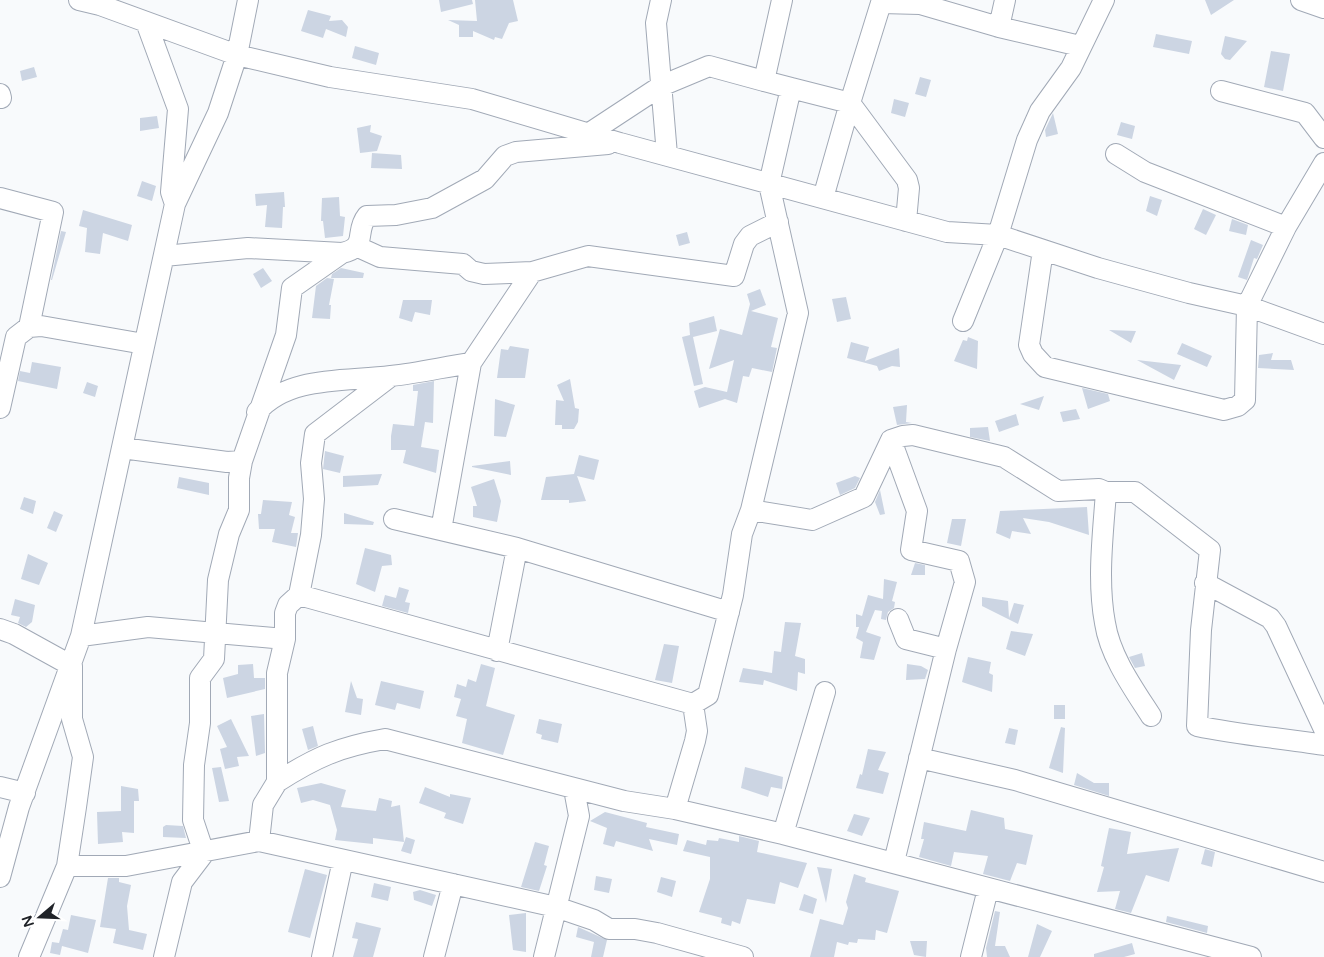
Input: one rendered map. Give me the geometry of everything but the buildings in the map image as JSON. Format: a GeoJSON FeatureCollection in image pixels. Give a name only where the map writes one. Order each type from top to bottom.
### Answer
{"type":"FeatureCollection","features":[{"type":"Feature","properties":{"kind":"street"},"geometry":{"type":"LineString","coordinates":[[79,0],[100,5],[237,55],[330,76],[472,99],[620,143],[947,232],[998,235],[1163,287],[1247,306],[1324,334]]}},
{"type":"Feature","properties":{"kind":"street"},"geometry":{"type":"LineString","coordinates":[[0,878],[25,793],[72,666],[81,636],[175,204],[213,128],[237,55],[248,0]]}},
{"type":"Feature","properties":{"kind":"street"},"geometry":{"type":"LineString","coordinates":[[661,0],[656,23],[667,155]]}},
{"type":"Feature","properties":{"kind":"street"},"geometry":{"type":"LineString","coordinates":[[764,81],[782,0]]}},
{"type":"Feature","properties":{"kind":"street"},"geometry":{"type":"LineString","coordinates":[[999,27],[1005,0]]}},
{"type":"Feature","properties":{"kind":"street"},"geometry":{"type":"LineString","coordinates":[[963,321],[998,235],[1026,140],[1040,111],[1071,68],[1080,46],[1104,0]]}},
{"type":"Feature","properties":{"kind":"street"},"geometry":{"type":"LineString","coordinates":[[1301,0],[1324,8]]}},
{"type":"Feature","properties":{"kind":"street"},"geometry":{"type":"LineString","coordinates":[[823,198],[881,2],[920,4],[999,27],[1080,46]]}},
{"type":"Feature","properties":{"kind":"street"},"geometry":{"type":"LineString","coordinates":[[146,22],[178,108],[171,192],[175,204]]}},
{"type":"Feature","properties":{"kind":"street"},"geometry":{"type":"LineString","coordinates":[[588,134],[661,86],[709,66],[850,103],[907,180],[909,188],[906,221]]}},
{"type":"Feature","properties":{"kind":"street"},"geometry":{"type":"LineString","coordinates":[[299,595],[693,704],[708,694],[729,612],[742,534],[751,510],[798,313],[769,184],[791,88]]}},
{"type":"Feature","properties":{"kind":"street"},"geometry":{"type":"LineString","coordinates":[[1221,91],[1306,113],[1324,138]]}},
{"type":"Feature","properties":{"kind":"street"},"geometry":{"type":"LineString","coordinates":[[204,852],[194,820],[194,766],[200,723],[200,678],[214,659],[217,634],[218,580],[229,534],[239,510],[238,478],[257,412],[286,335],[292,288],[350,250],[366,216],[396,215],[432,208],[485,179],[505,156],[516,152],[620,143]]}},
{"type":"Feature","properties":{"kind":"street"},"geometry":{"type":"LineString","coordinates":[[1116,154],[1146,172],[1286,227]]}},
{"type":"Feature","properties":{"kind":"street"},"geometry":{"type":"LineString","coordinates":[[1043,250],[1029,345],[1033,354],[1045,367],[1195,405],[1224,410],[1231,408],[1245,400],[1247,306],[1286,227],[1324,162]]}},
{"type":"Feature","properties":{"kind":"street"},"geometry":{"type":"LineString","coordinates":[[0,198],[53,212],[29,327]]}},
{"type":"Feature","properties":{"kind":"street"},"geometry":{"type":"LineString","coordinates":[[164,256],[248,248],[350,250],[380,257],[463,264],[471,271],[484,274],[532,272],[588,256],[734,276],[744,244],[750,236],[778,222]]}},
{"type":"Feature","properties":{"kind":"street"},"geometry":{"type":"LineString","coordinates":[[441,530],[471,363],[532,272]]}},
{"type":"Feature","properties":{"kind":"street"},"geometry":{"type":"LineString","coordinates":[[0,408],[16,337],[29,327],[40,326],[144,344]]}},
{"type":"Feature","properties":{"kind":"street"},"geometry":{"type":"LineString","coordinates":[[257,412],[265,402],[298,387],[391,376],[471,363]]}},
{"type":"Feature","properties":{"kind":"street"},"geometry":{"type":"LineString","coordinates":[[277,782],[277,673],[285,639],[285,613],[288,605],[299,595],[311,535],[314,500],[311,463],[315,434],[391,376]]}},
{"type":"Feature","properties":{"kind":"street"},"geometry":{"type":"LineString","coordinates":[[751,510],[812,520],[864,497],[891,440],[903,436],[922,438],[1004,457],[1058,490],[1099,489],[1106,492],[1135,492],[1210,550],[1206,583],[1197,726],[1236,735],[1270,736],[1324,745]]}},
{"type":"Feature","properties":{"kind":"street"},"geometry":{"type":"LineString","coordinates":[[891,440],[917,511],[911,550],[958,561],[965,582],[946,649],[894,862]]}},
{"type":"Feature","properties":{"kind":"street"},"geometry":{"type":"LineString","coordinates":[[122,448],[227,462],[242,462]]}},
{"type":"Feature","properties":{"kind":"street"},"geometry":{"type":"LineString","coordinates":[[1106,492],[1103,563],[1105,624],[1112,646],[1129,682],[1151,716]]}},
{"type":"Feature","properties":{"kind":"street"},"geometry":{"type":"LineString","coordinates":[[394,519],[516,548],[729,612]]}},
{"type":"Feature","properties":{"kind":"street"},"geometry":{"type":"LineString","coordinates":[[497,651],[516,548]]}},
{"type":"Feature","properties":{"kind":"street"},"geometry":{"type":"LineString","coordinates":[[1206,583],[1270,618],[1276,626],[1324,729]]}},
{"type":"Feature","properties":{"kind":"street"},"geometry":{"type":"LineString","coordinates":[[898,619],[906,639],[946,649]]}},
{"type":"Feature","properties":{"kind":"street"},"geometry":{"type":"LineString","coordinates":[[81,636],[148,627],[285,639]]}},
{"type":"Feature","properties":{"kind":"street"},"geometry":{"type":"LineString","coordinates":[[0,629],[14,634],[72,666]]}},
{"type":"Feature","properties":{"kind":"street"},"geometry":{"type":"LineString","coordinates":[[28,957],[67,866],[82,757],[72,719],[72,666]]}},
{"type":"Feature","properties":{"kind":"street"},"geometry":{"type":"LineString","coordinates":[[783,834],[825,692]]}},
{"type":"Feature","properties":{"kind":"street"},"geometry":{"type":"LineString","coordinates":[[675,809],[695,740],[693,704]]}},
{"type":"Feature","properties":{"kind":"street"},"geometry":{"type":"LineString","coordinates":[[259,840],[263,805],[277,782],[310,761],[350,745],[385,739],[624,801],[675,809],[783,834],[894,862],[1065,910],[1116,920],[1251,957]]}},
{"type":"Feature","properties":{"kind":"street"},"geometry":{"type":"LineString","coordinates":[[919,758],[1015,780],[1324,872]]}},
{"type":"Feature","properties":{"kind":"street"},"geometry":{"type":"LineString","coordinates":[[0,787],[25,793]]}},
{"type":"Feature","properties":{"kind":"street"},"geometry":{"type":"LineString","coordinates":[[544,957],[579,816],[574,789]]}},
{"type":"Feature","properties":{"kind":"street"},"geometry":{"type":"LineString","coordinates":[[67,866],[126,866],[259,840],[556,907],[594,920],[609,929],[635,929],[657,933],[742,957]]}},
{"type":"Feature","properties":{"kind":"street"},"geometry":{"type":"LineString","coordinates":[[164,957],[182,882],[204,852]]}},
{"type":"Feature","properties":{"kind":"street"},"geometry":{"type":"LineString","coordinates":[[322,957],[344,860]]}},
{"type":"Feature","properties":{"kind":"street"},"geometry":{"type":"LineString","coordinates":[[434,957],[453,884]]}},
{"type":"Feature","properties":{"kind":"street"},"geometry":{"type":"LineString","coordinates":[[971,957],[988,889]]}}]}
